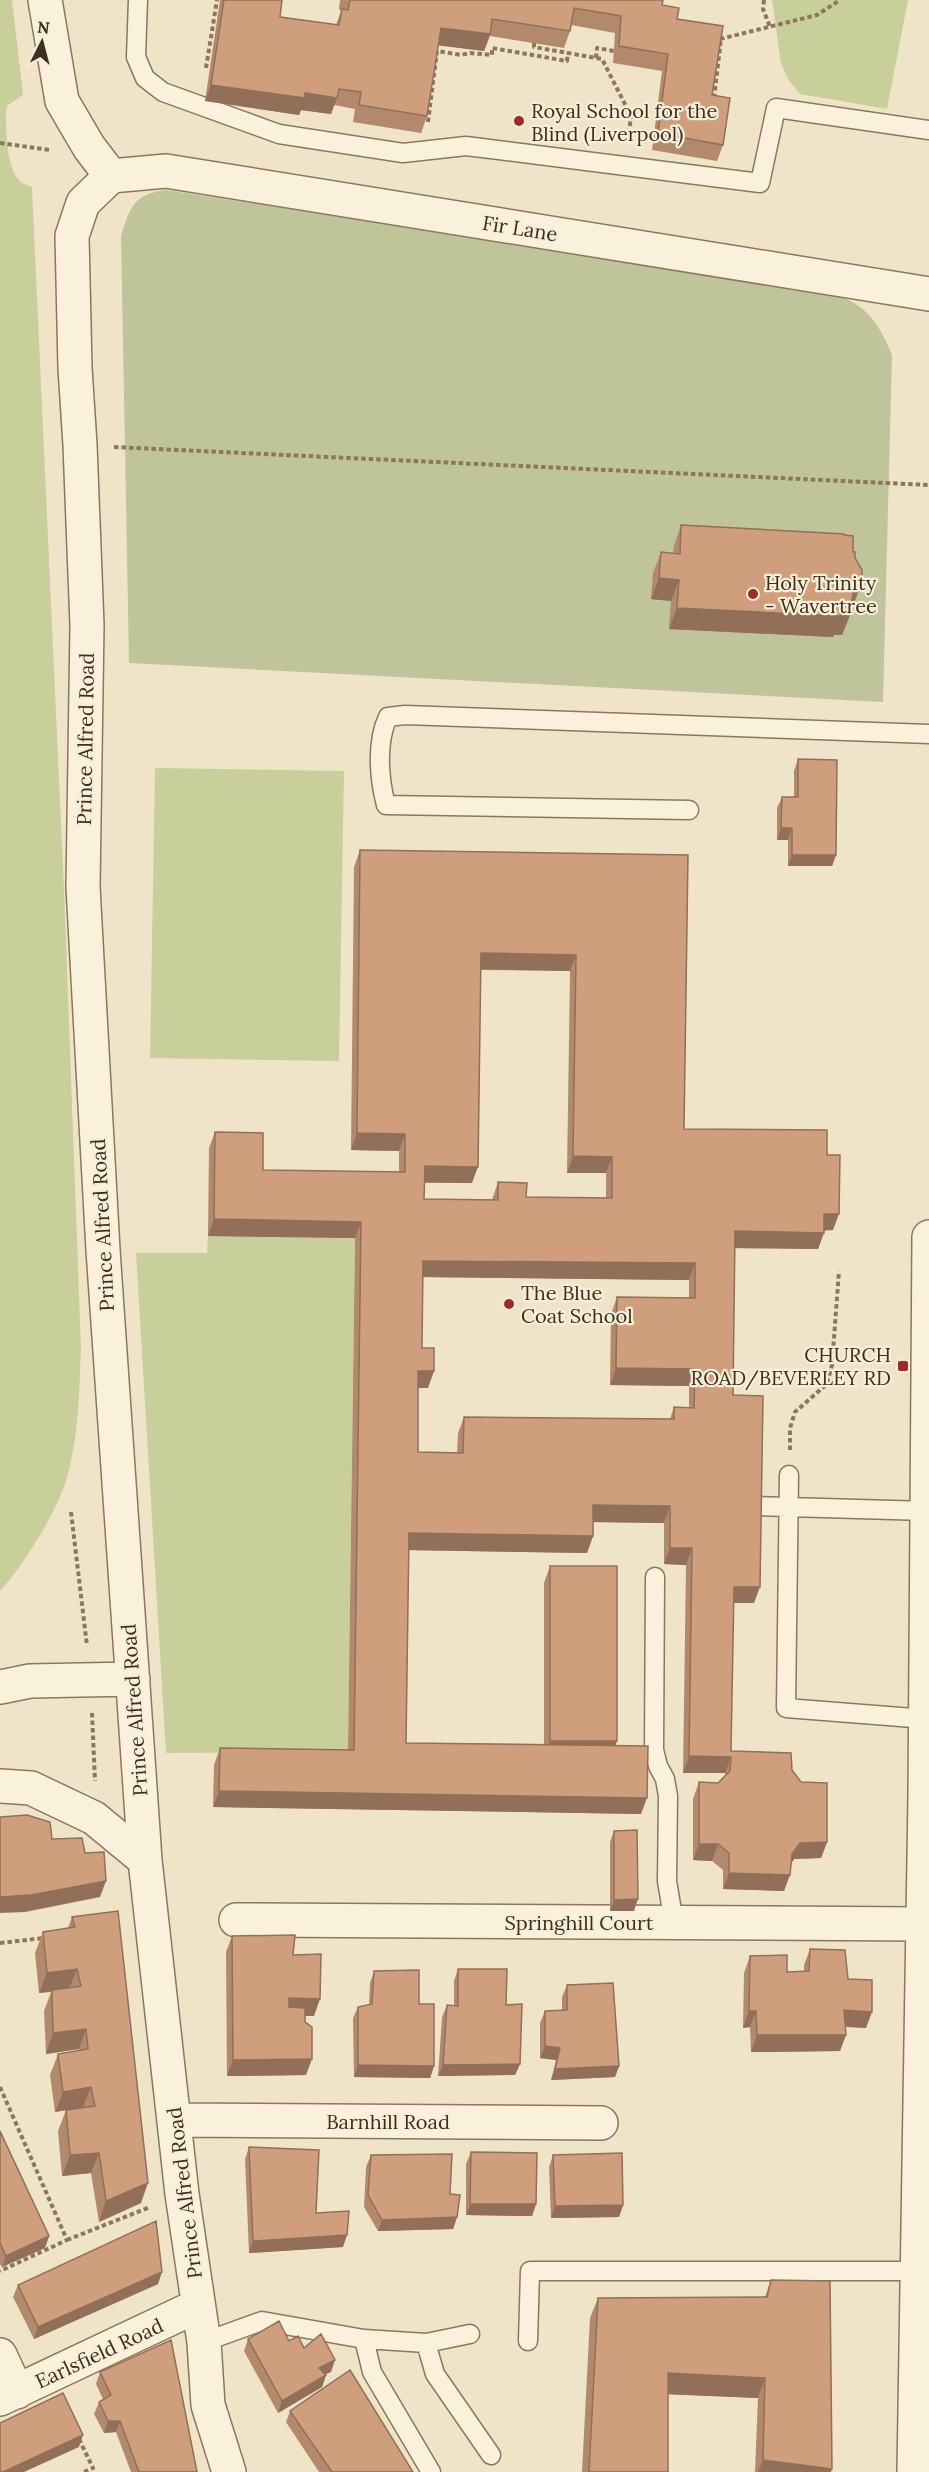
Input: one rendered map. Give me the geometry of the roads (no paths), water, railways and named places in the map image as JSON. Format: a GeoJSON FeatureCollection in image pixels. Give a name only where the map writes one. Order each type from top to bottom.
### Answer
{"type":"FeatureCollection","features":[{"type":"Feature","properties":{"kind":"street"},"geometry":{"type":"LineString","coordinates":[[45,0],[62,102],[89,147],[111,176]]}},
{"type":"Feature","properties":{"kind":"street","name":"Fir Lane"},"geometry":{"type":"LineString","coordinates":[[111,176],[166,171],[929,294]]}},
{"type":"Feature","properties":{"kind":"street","name":"Prince Alfred Road"},"geometry":{"type":"LineString","coordinates":[[111,176],[83,203],[72,236],[74,356],[87,625],[83,887],[102,1238],[145,1860],[182,2194],[204,2343],[208,2405],[230,2472]]}},
{"type":"Feature","properties":{"kind":"street"},"geometry":{"type":"LineString","coordinates":[[914,2472],[924,2271],[923,1924],[927,1796],[929,1237]]}},
{"type":"Feature","properties":{"kind":"street"},"geometry":{"type":"LineString","coordinates":[[0,1687],[30,1682],[132,1679]]}},
{"type":"Feature","properties":{"kind":"street"},"geometry":{"type":"LineString","coordinates":[[0,1786],[31,1788],[94,1818],[145,1860]]}},
{"type":"Feature","properties":{"kind":"street","name":"Springhill Court"},"geometry":{"type":"LineString","coordinates":[[236,1920],[923,1924]]}},
{"type":"Feature","properties":{"kind":"street","name":"Barnhill Road"},"geometry":{"type":"LineString","coordinates":[[175,2120],[601,2123]]}},
{"type":"Feature","properties":{"kind":"street","name":"Earlsfield Road"},"geometry":{"type":"LineString","coordinates":[[8,2395],[197,2306]]}},
{"type":"Feature","properties":{"kind":"street"},"geometry":{"type":"LineString","coordinates":[[0,2355],[8,2395]]}},
{"type":"Feature","properties":{"kind":"lane"},"geometry":{"type":"LineString","coordinates":[[138,0],[136,57],[145,78],[163,92],[290,136],[404,153],[466,146],[760,183],[776,108],[929,130]]}},
{"type":"Feature","properties":{"kind":"lane"},"geometry":{"type":"LineString","coordinates":[[689,810],[386,805],[382,789],[381,731],[388,717],[405,715],[929,734]]}},
{"type":"Feature","properties":{"kind":"lane"},"geometry":{"type":"LineString","coordinates":[[789,1475],[786,1708],[926,1719]]}},
{"type":"Feature","properties":{"kind":"lane"},"geometry":{"type":"LineString","coordinates":[[756,1506],[927,1511]]}},
{"type":"Feature","properties":{"kind":"lane"},"geometry":{"type":"LineString","coordinates":[[655,1577],[654,1750],[658,1766],[666,1779],[668,1796],[668,1881],[674,1923]]}},
{"type":"Feature","properties":{"kind":"lane"},"geometry":{"type":"LineString","coordinates":[[528,2341],[530,2271],[924,2271]]}},
{"type":"Feature","properties":{"kind":"lane"},"geometry":{"type":"LineString","coordinates":[[204,2343],[262,2321],[364,2339],[426,2343],[470,2334]]}},
{"type":"Feature","properties":{"kind":"lane"},"geometry":{"type":"LineString","coordinates":[[364,2339],[372,2372],[431,2472]]}},
{"type":"Feature","properties":{"kind":"lane"},"geometry":{"type":"LineString","coordinates":[[426,2343],[435,2374],[491,2455]]}},
{"type":"Feature","properties":{"kind":"place","name":"Royal School for the Blind (Liverpool)"},"geometry":{"type":"Point","coordinates":[519,121]}},
{"type":"Feature","properties":{"kind":"place","name":"Holy Trinity - Wavertree"},"geometry":{"type":"Point","coordinates":[753,594]}},
{"type":"Feature","properties":{"kind":"place","name":"The Blue Coat School"},"geometry":{"type":"Point","coordinates":[509,1304]}},
{"type":"Feature","properties":{"kind":"place","name":"CHURCH ROAD/BEVERLEY RD"},"geometry":{"type":"Point","coordinates":[903,1366]}}]}
